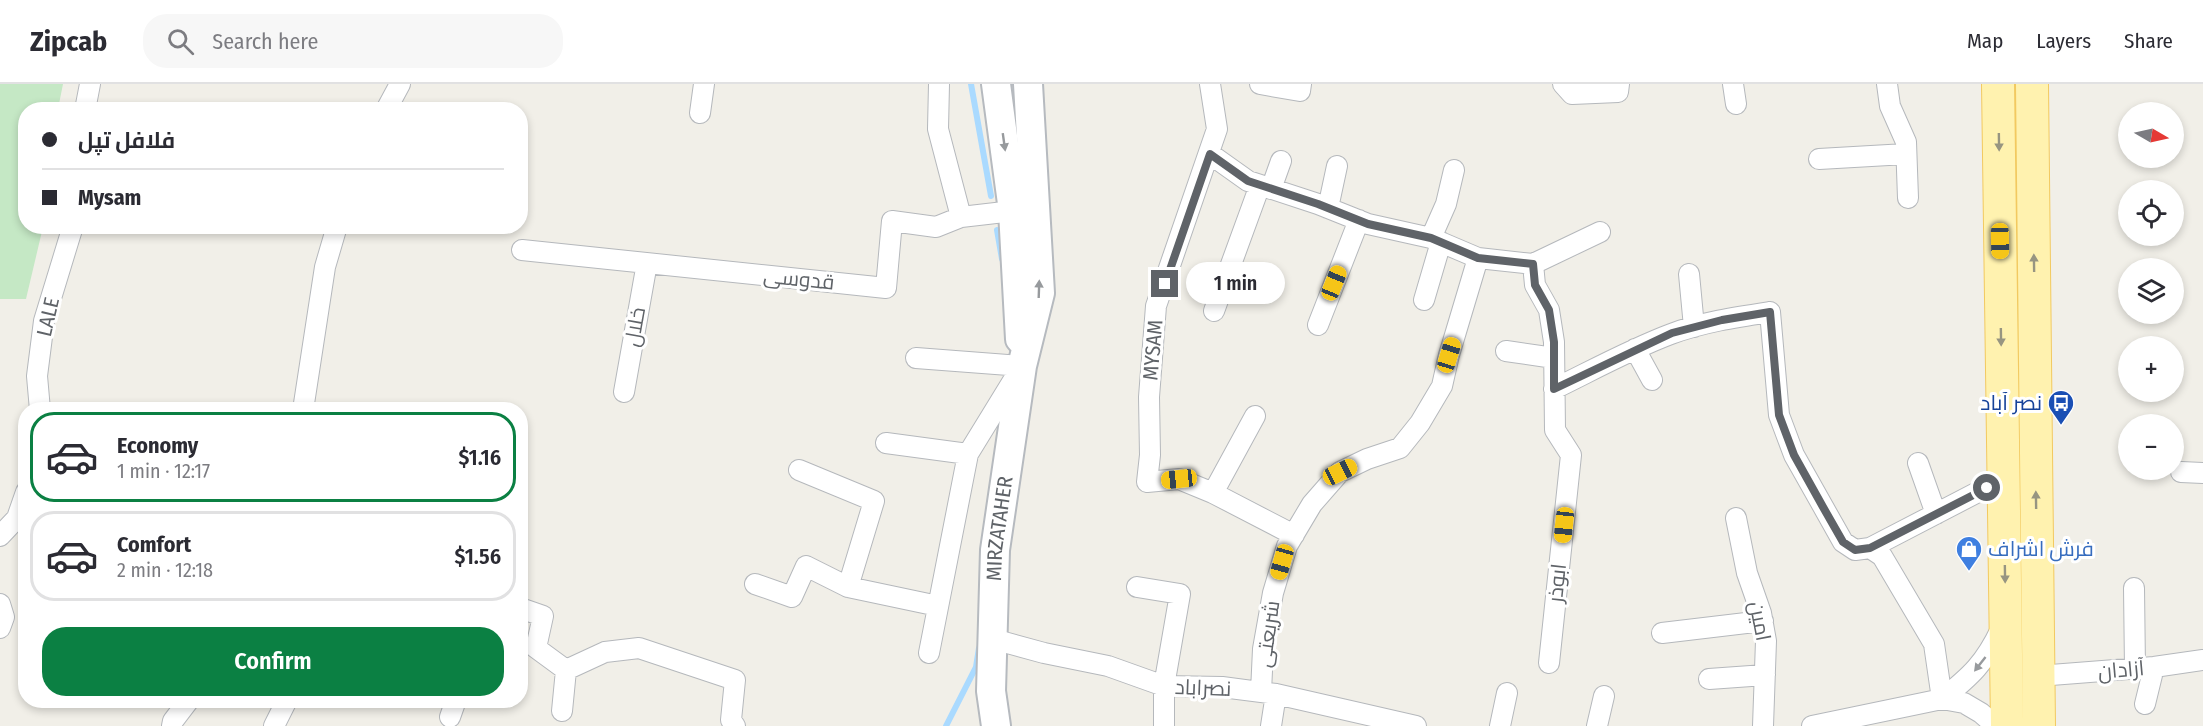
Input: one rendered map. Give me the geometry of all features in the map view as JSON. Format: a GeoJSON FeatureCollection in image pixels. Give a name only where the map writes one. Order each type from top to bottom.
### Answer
{"type":"FeatureCollection","features":[{"type":"Feature","properties":{"kind":"main road","name":"MIRZATAHER"},"geometry":{"type":"LineString","coordinates":[[996,84],[1013,211],[1022,366]]}},
{"type":"Feature","properties":{"kind":"main road","name":"MIRZATAHER"},"geometry":{"type":"LineString","coordinates":[[996,726],[991,691],[995,550],[1022,366],[1041,293],[1028,84]]}},
{"type":"Feature","properties":{"kind":"main road"},"geometry":{"type":"LineString","coordinates":[[1998,84],[2007,726]]}},
{"type":"Feature","properties":{"kind":"main road"},"geometry":{"type":"LineString","coordinates":[[2032,84],[2039,726]]}},
{"type":"Feature","properties":{"kind":"main road","name":"MIRZATAHER"},"geometry":{"type":"LineString","coordinates":[[983,726],[991,691]]}},
{"type":"Feature","properties":{"kind":"street"},"geometry":{"type":"LineString","coordinates":[[87,102],[90,84]]}},
{"type":"Feature","properties":{"kind":"street"},"geometry":{"type":"LineString","coordinates":[[390,102],[400,84]]}},
{"type":"Feature","properties":{"kind":"street"},"geometry":{"type":"LineString","coordinates":[[700,112],[704,84]]}},
{"type":"Feature","properties":{"kind":"street"},"geometry":{"type":"LineString","coordinates":[[939,84],[938,129],[961,217]]}},
{"type":"Feature","properties":{"kind":"street","name":"MYSAM"},"geometry":{"type":"LineString","coordinates":[[1209,84],[1217,129],[1156,306],[1149,397],[1150,455],[1147,482],[1179,479],[1213,493]]}},
{"type":"Feature","properties":{"kind":"street"},"geometry":{"type":"LineString","coordinates":[[1260,84],[1300,91],[1301,84]]}},
{"type":"Feature","properties":{"kind":"street"},"geometry":{"type":"LineString","coordinates":[[1563,84],[1572,94],[1618,92],[1619,84]]}},
{"type":"Feature","properties":{"kind":"street"},"geometry":{"type":"LineString","coordinates":[[1733,84],[1736,104]]}},
{"type":"Feature","properties":{"kind":"street"},"geometry":{"type":"LineString","coordinates":[[1887,84],[1890,106],[1906,142],[1908,198]]}},
{"type":"Feature","properties":{"kind":"street"},"geometry":{"type":"LineString","coordinates":[[1210,154],[1248,181],[1359,220],[1436,240],[1478,258],[1533,264],[1600,232]]}},
{"type":"Feature","properties":{"kind":"street"},"geometry":{"type":"LineString","coordinates":[[1819,159],[1906,154]]}},
{"type":"Feature","properties":{"kind":"street"},"geometry":{"type":"LineString","coordinates":[[1214,311],[1266,187],[1281,161]]}},
{"type":"Feature","properties":{"kind":"street"},"geometry":{"type":"LineString","coordinates":[[1328,208],[1337,166]]}},
{"type":"Feature","properties":{"kind":"street"},"geometry":{"type":"LineString","coordinates":[[1424,300],[1454,170]]}},
{"type":"Feature","properties":{"kind":"street","name":"قدوسی"},"geometry":{"type":"LineString","coordinates":[[522,250],[886,288],[892,222],[936,227],[961,217],[1013,211]]}},
{"type":"Feature","properties":{"kind":"street"},"geometry":{"type":"LineString","coordinates":[[1318,325],[1359,220]]}},
{"type":"Feature","properties":{"kind":"street","name":"LALE"},"geometry":{"type":"LineString","coordinates":[[39,402],[37,376],[44,321],[71,234]]}},
{"type":"Feature","properties":{"kind":"street"},"geometry":{"type":"LineString","coordinates":[[304,402],[325,267],[335,234]]}},
{"type":"Feature","properties":{"kind":"street","name":"شریعتی"},"geometry":{"type":"LineString","coordinates":[[1271,726],[1263,649],[1273,593],[1287,546],[1312,504],[1340,472],[1367,459],[1400,448],[1420,423],[1442,386],[1478,258]]}},
{"type":"Feature","properties":{"kind":"street","name":"خلال"},"geometry":{"type":"LineString","coordinates":[[624,392],[647,263]]}},
{"type":"Feature","properties":{"kind":"street","name":"ابوذر"},"geometry":{"type":"LineString","coordinates":[[1533,264],[1535,285],[1549,310],[1554,342],[1555,430],[1571,455],[1549,663]]}},
{"type":"Feature","properties":{"kind":"street"},"geometry":{"type":"LineString","coordinates":[[1689,274],[1694,327]]}},
{"type":"Feature","properties":{"kind":"street"},"geometry":{"type":"LineString","coordinates":[[1554,389],[1672,333],[1722,320],[1770,312],[1779,415],[1794,455],[1843,542],[1855,550],[1870,548],[2003,479]]}},
{"type":"Feature","properties":{"kind":"street"},"geometry":{"type":"LineString","coordinates":[[1635,349],[1652,381]]}},
{"type":"Feature","properties":{"kind":"street"},"geometry":{"type":"LineString","coordinates":[[1506,351],[1554,358]]}},
{"type":"Feature","properties":{"kind":"street"},"geometry":{"type":"LineString","coordinates":[[916,358],[1022,366],[968,454],[929,653]]}},
{"type":"Feature","properties":{"kind":"street"},"geometry":{"type":"LineString","coordinates":[[1255,416],[1213,493],[1294,535]]}},
{"type":"Feature","properties":{"kind":"street"},"geometry":{"type":"LineString","coordinates":[[886,443],[968,454]]}},
{"type":"Feature","properties":{"kind":"street"},"geometry":{"type":"LineString","coordinates":[[1918,463],[1936,514]]}},
{"type":"Feature","properties":{"kind":"street"},"geometry":{"type":"LineString","coordinates":[[799,470],[874,501],[848,587]]}},
{"type":"Feature","properties":{"kind":"street"},"geometry":{"type":"LineString","coordinates":[[2184,472],[2203,473]]}},
{"type":"Feature","properties":{"kind":"street"},"geometry":{"type":"LineString","coordinates":[[0,536],[18,515]]}},
{"type":"Feature","properties":{"kind":"street","name":"امین"},"geometry":{"type":"LineString","coordinates":[[1736,518],[1747,573],[1763,621],[1766,641],[1763,726]]}},
{"type":"Feature","properties":{"kind":"street"},"geometry":{"type":"LineString","coordinates":[[1870,548],[1882,556],[1934,644],[1942,699]]}},
{"type":"Feature","properties":{"kind":"street"},"geometry":{"type":"LineString","coordinates":[[755,584],[792,597],[806,566],[848,587],[938,606]]}},
{"type":"Feature","properties":{"kind":"street"},"geometry":{"type":"LineString","coordinates":[[1137,587],[1180,594],[1164,686],[1164,726]]}},
{"type":"Feature","properties":{"kind":"street"},"geometry":{"type":"LineString","coordinates":[[2134,588],[2144,668],[2145,704]]}},
{"type":"Feature","properties":{"kind":"street"},"geometry":{"type":"LineString","coordinates":[[0,604],[4,617],[0,628]]}},
{"type":"Feature","properties":{"kind":"street"},"geometry":{"type":"LineString","coordinates":[[528,611],[543,616],[536,648],[566,670]]}},
{"type":"Feature","properties":{"kind":"street"},"geometry":{"type":"LineString","coordinates":[[1942,699],[1977,668],[1990,651],[2006,618]]}},
{"type":"Feature","properties":{"kind":"street"},"geometry":{"type":"LineString","coordinates":[[1662,633],[1763,621]]}},
{"type":"Feature","properties":{"kind":"street","name":"نصراباد"},"geometry":{"type":"LineString","coordinates":[[993,639],[1044,654],[1108,666],[1164,686],[1222,687],[1268,693],[1416,726]]}},
{"type":"Feature","properties":{"kind":"street"},"geometry":{"type":"LineString","coordinates":[[566,670],[605,652],[639,648],[735,680],[731,720],[735,726]]}},
{"type":"Feature","properties":{"kind":"street","name":"آزادان"},"geometry":{"type":"LineString","coordinates":[[2038,676],[2144,668],[2203,660]]}},
{"type":"Feature","properties":{"kind":"street"},"geometry":{"type":"LineString","coordinates":[[562,711],[566,670]]}},
{"type":"Feature","properties":{"kind":"street"},"geometry":{"type":"LineString","coordinates":[[1709,680],[1765,675]]}},
{"type":"Feature","properties":{"kind":"street"},"geometry":{"type":"LineString","coordinates":[[1500,726],[1507,693]]}},
{"type":"Feature","properties":{"kind":"street"},"geometry":{"type":"LineString","coordinates":[[1598,726],[1604,696]]}},
{"type":"Feature","properties":{"kind":"street"},"geometry":{"type":"LineString","coordinates":[[1812,726],[1942,699],[1964,702],[1996,726]]}},
{"type":"Feature","properties":{"kind":"street"},"geometry":{"type":"LineString","coordinates":[[172,726],[183,708]]}},
{"type":"Feature","properties":{"kind":"street"},"geometry":{"type":"LineString","coordinates":[[274,726],[283,708]]}},
{"type":"Feature","properties":{"kind":"green space"},"geometry":{"type":"Polygon","coordinates":[[[0,84],[63,84],[59,102],[18,102],[18,234],[41,234],[26,299],[0,299],[0,84]]]}},
{"type":"Feature","properties":{"kind":"waterway"},"geometry":{"type":"LineString","coordinates":[[971,84],[991,196]]}},
{"type":"Feature","properties":{"kind":"waterway"},"geometry":{"type":"LineString","coordinates":[[997,230],[1002,259]]}},
{"type":"Feature","properties":{"kind":"waterway"},"geometry":{"type":"LineString","coordinates":[[946,726],[976,667],[979,648]]}},
{"type":"Feature","properties":{"kind":"place","name":"نصر آباد"},"geometry":{"type":"Point","coordinates":[2061,426]}},
{"type":"Feature","properties":{"kind":"place","name":"فرش اشراف"},"geometry":{"type":"Point","coordinates":[1969,572]}},
{"type":"Feature","properties":{"kind":"route"},"geometry":{"type":"LineString","coordinates":[[1165,284],[1210,154],[1248,181],[1318,204],[1368,224],[1431,238],[1478,258],[1533,264],[1535,285],[1549,310],[1554,342],[1554,389],[1672,333],[1722,320],[1770,312],[1779,415],[1794,455],[1823,507],[1843,542],[1855,550],[1870,548],[1987,488]]}}]}
